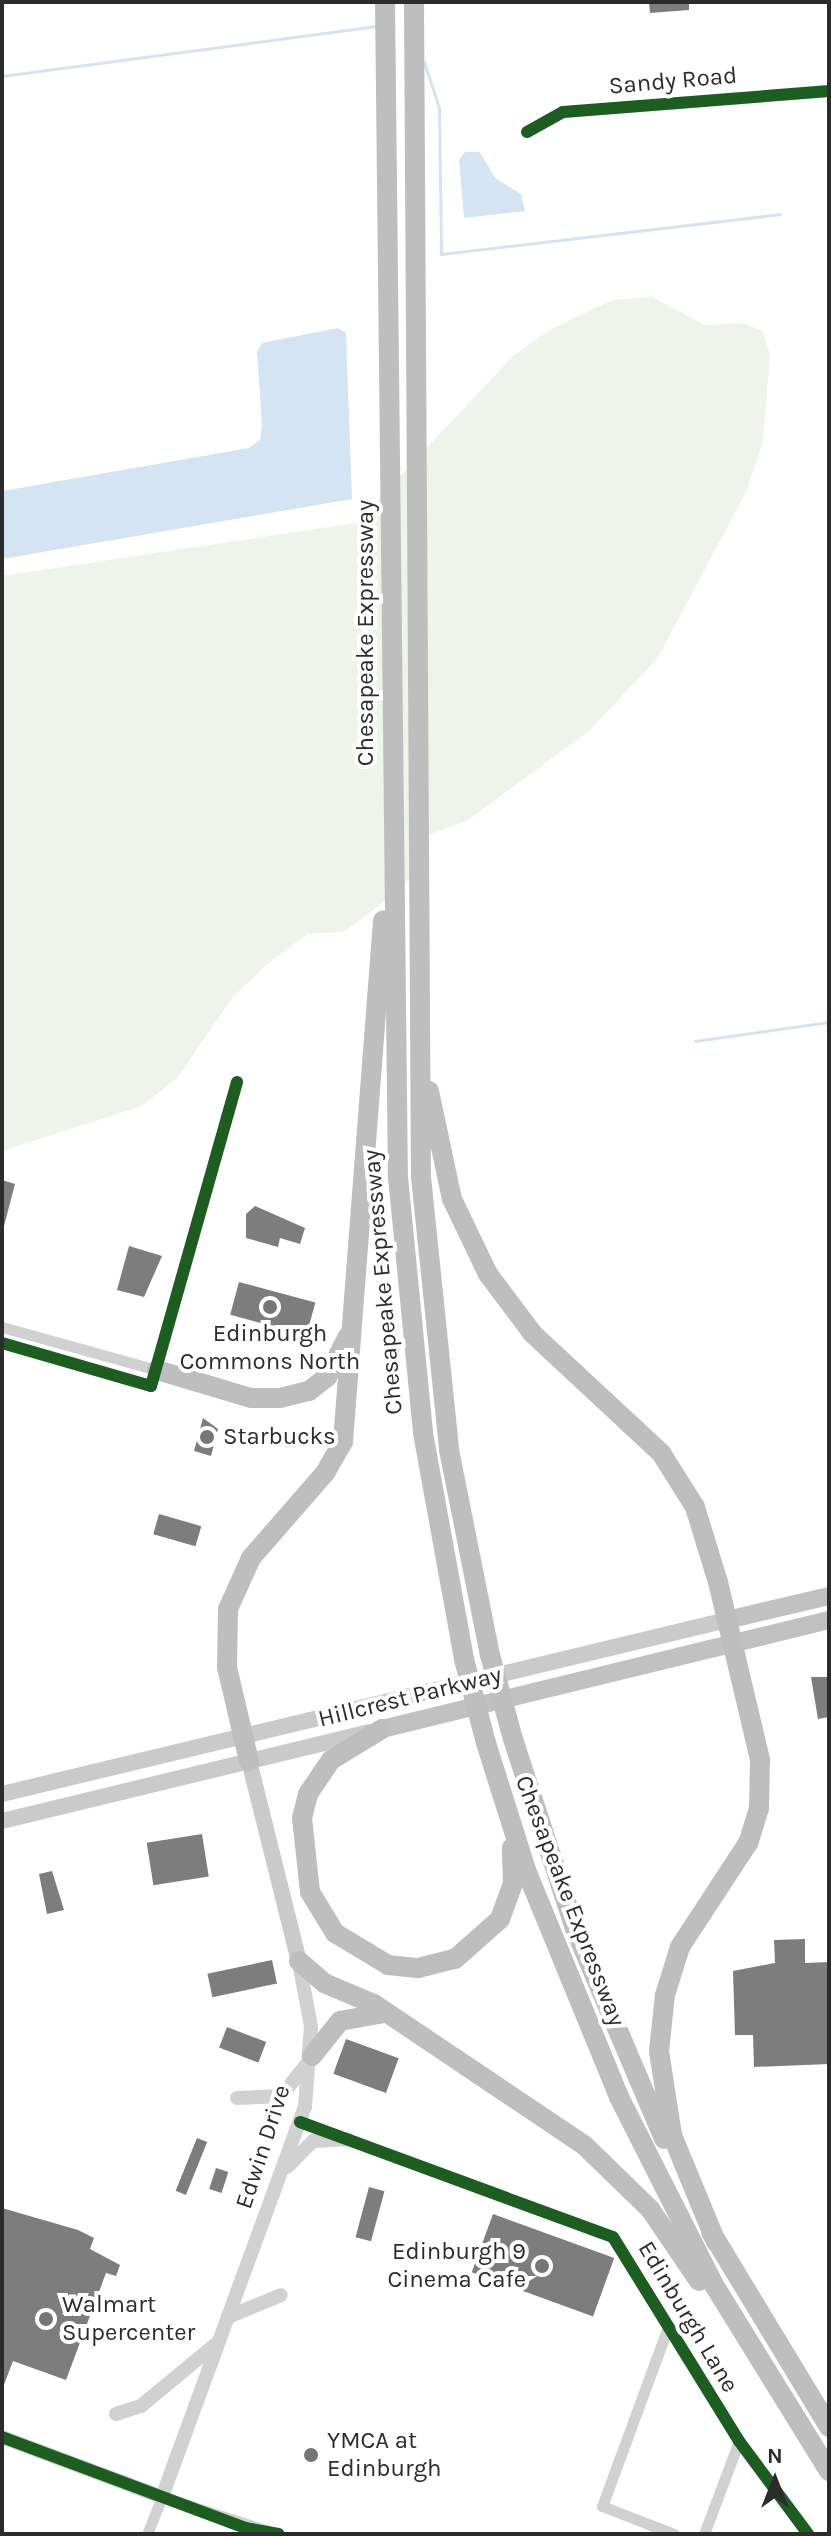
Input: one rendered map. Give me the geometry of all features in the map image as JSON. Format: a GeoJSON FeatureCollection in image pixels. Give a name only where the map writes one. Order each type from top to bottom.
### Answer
{"type":"FeatureCollection","features":[{"type":"Feature","properties":{"kind":"highway","name":"Chesapeake Expressway"},"geometry":{"type":"LineString","coordinates":[[385,2],[393,786],[402,1252],[423,1433],[465,1663],[498,1789],[619,2097],[714,2285],[778,2394],[829,2471]]}},
{"type":"Feature","properties":{"kind":"highway","name":"Chesapeake Expressway"},"geometry":{"type":"LineString","coordinates":[[414,2],[418,1113],[430,1296],[449,1450],[490,1655],[513,1739],[608,2015],[716,2242],[829,2427]]}},
{"type":"Feature","properties":{"kind":"highway"},"geometry":{"type":"LineString","coordinates":[[249,1761],[225,1647],[232,1592],[251,1558],[325,1473],[343,1442],[393,786]]}},
{"type":"Feature","properties":{"kind":"highway"},"geometry":{"type":"LineString","coordinates":[[418,913],[435,1141],[463,1226],[515,1314],[651,1441],[680,1479],[706,1534],[760,1760],[759,1808],[748,1843],[680,1947],[660,2037],[672,2135],[716,2242]]}},
{"type":"Feature","properties":{"kind":"highway"},"geometry":{"type":"LineString","coordinates":[[154,1378],[251,1398],[295,1395],[327,1377],[354,1317]]}},
{"type":"Feature","properties":{"kind":"highway","name":"Hillcrest Parkway"},"geometry":{"type":"LineString","coordinates":[[727,1620],[829,1596]]}},
{"type":"Feature","properties":{"kind":"highway","name":"Hillcrest Parkway"},"geometry":{"type":"LineString","coordinates":[[382,1729],[829,1620]]}},
{"type":"Feature","properties":{"kind":"highway"},"geometry":{"type":"LineString","coordinates":[[382,1729],[331,1760],[308,1794],[302,1818],[310,1892],[335,1933],[359,1953],[418,1968],[455,1959],[488,1933],[513,1883],[512,1840],[498,1789]]}},
{"type":"Feature","properties":{"kind":"highway"},"geometry":{"type":"LineString","coordinates":[[299,1961],[324,1983],[391,2015],[611,2167],[650,2209],[778,2394]]}},
{"type":"Feature","properties":{"kind":"highway"},"geometry":{"type":"LineString","coordinates":[[312,2058],[340,2021],[367,2011],[391,2015]]}},
{"type":"Feature","properties":{"kind":"main road","name":"Hillcrest Parkway"},"geometry":{"type":"LineString","coordinates":[[2,1794],[727,1620]]}},
{"type":"Feature","properties":{"kind":"main road","name":"Hillcrest Parkway"},"geometry":{"type":"LineString","coordinates":[[2,1821],[382,1729]]}},
{"type":"Feature","properties":{"kind":"main road","name":"Edwin Drive"},"geometry":{"type":"LineString","coordinates":[[249,1761],[299,1961]]}},
{"type":"Feature","properties":{"kind":"street","name":"Sandy Road"},"geometry":{"type":"LineString","coordinates":[[527,132],[563,112],[829,91]]}},
{"type":"Feature","properties":{"kind":"street"},"geometry":{"type":"LineString","coordinates":[[154,1378],[237,1082]]}},
{"type":"Feature","properties":{"kind":"street"},"geometry":{"type":"LineString","coordinates":[[2,1327],[154,1378]]}},
{"type":"Feature","properties":{"kind":"street"},"geometry":{"type":"LineString","coordinates":[[2,1343],[154,1378]]}},
{"type":"Feature","properties":{"kind":"street","name":"Edwin Drive"},"geometry":{"type":"LineString","coordinates":[[147,2534],[300,2122],[312,2058],[299,1961]]}},
{"type":"Feature","properties":{"kind":"street"},"geometry":{"type":"LineString","coordinates":[[237,2098],[281,2096],[312,2058]]}},
{"type":"Feature","properties":{"kind":"street","name":"Edinburgh Lane"},"geometry":{"type":"LineString","coordinates":[[300,2122],[607,2233],[661,2306],[668,2327],[739,2441],[808,2534]]}},
{"type":"Feature","properties":{"kind":"street"},"geometry":{"type":"LineString","coordinates":[[282,2173],[313,2141],[347,2139]]}},
{"type":"Feature","properties":{"kind":"street"},"geometry":{"type":"LineString","coordinates":[[228,2318],[281,2295]]}},
{"type":"Feature","properties":{"kind":"street"},"geometry":{"type":"LineString","coordinates":[[668,2327],[602,2506],[674,2534]]}},
{"type":"Feature","properties":{"kind":"street"},"geometry":{"type":"LineString","coordinates":[[116,2414],[141,2406],[219,2341]]}},
{"type":"Feature","properties":{"kind":"street"},"geometry":{"type":"LineString","coordinates":[[2,2437],[162,2497],[278,2534]]}},
{"type":"Feature","properties":{"kind":"street"},"geometry":{"type":"LineString","coordinates":[[704,2534],[739,2441]]}},
{"type":"Feature","properties":{"kind":"shaded area"},"geometry":{"type":"Polygon","coordinates":[[[652,297],[705,325],[742,323],[763,331],[770,355],[763,442],[746,492],[657,659],[589,731],[468,820],[426,836],[430,858],[393,895],[344,932],[307,934],[265,966],[232,998],[178,1077],[142,1106],[2,1151],[2,576],[356,523],[513,356],[551,329],[612,300],[652,297]]]}},
{"type":"Feature","properties":{"kind":"water"},"geometry":{"type":"Polygon","coordinates":[[[465,152],[480,152],[495,178],[521,194],[525,211],[464,218],[459,160],[465,152]]]}},
{"type":"Feature","properties":{"kind":"water"},"geometry":{"type":"Polygon","coordinates":[[[338,328],[346,333],[352,499],[2,559],[2,491],[249,448],[260,440],[262,426],[257,352],[262,343],[338,328]]]}},
{"type":"Feature","properties":{"kind":"building"},"geometry":{"type":"Polygon","coordinates":[[[649,2],[689,2],[689,10],[650,13],[649,2]]]}},
{"type":"Feature","properties":{"kind":"building"},"geometry":{"type":"Polygon","coordinates":[[[2,1180],[15,1184],[4,1226],[2,1226],[2,1180]]]}},
{"type":"Feature","properties":{"kind":"building"},"geometry":{"type":"Polygon","coordinates":[[[255,1206],[305,1228],[300,1244],[280,1238],[278,1247],[246,1238],[246,1214],[255,1206]]]}},
{"type":"Feature","properties":{"kind":"building"},"geometry":{"type":"Polygon","coordinates":[[[129,1246],[162,1256],[144,1297],[117,1290],[129,1246]]]}},
{"type":"Feature","properties":{"kind":"building","name":"Edinburgh Commons North"},"geometry":{"type":"Polygon","coordinates":[[[239,1282],[315,1302],[307,1335],[230,1315],[239,1282]]]}},
{"type":"Feature","properties":{"kind":"building","name":"Starbucks"},"geometry":{"type":"Polygon","coordinates":[[[203,1418],[218,1429],[211,1456],[194,1451],[203,1418]]]}},
{"type":"Feature","properties":{"kind":"building"},"geometry":{"type":"Polygon","coordinates":[[[159,1514],[201,1526],[196,1546],[153,1534],[159,1514]]]}},
{"type":"Feature","properties":{"kind":"building"},"geometry":{"type":"Polygon","coordinates":[[[811,1677],[829,1677],[829,1717],[818,1719],[811,1677]]]}},
{"type":"Feature","properties":{"kind":"building"},"geometry":{"type":"Polygon","coordinates":[[[202,1834],[209,1876],[153,1885],[147,1843],[202,1834]]]}},
{"type":"Feature","properties":{"kind":"building"},"geometry":{"type":"Polygon","coordinates":[[[52,1871],[64,1910],[47,1914],[39,1874],[52,1871]]]}},
{"type":"Feature","properties":{"kind":"building"},"geometry":{"type":"Polygon","coordinates":[[[805,1939],[805,1963],[829,1962],[829,2064],[754,2067],[753,2035],[735,2035],[733,1971],[775,1963],[774,1940],[805,1939]]]}},
{"type":"Feature","properties":{"kind":"building"},"geometry":{"type":"Polygon","coordinates":[[[272,1960],[277,1983],[212,1997],[207,1974],[272,1960]]]}},
{"type":"Feature","properties":{"kind":"building"},"geometry":{"type":"Polygon","coordinates":[[[227,2027],[266,2042],[258,2063],[219,2048],[227,2027]]]}},
{"type":"Feature","properties":{"kind":"building"},"geometry":{"type":"Polygon","coordinates":[[[346,2039],[399,2058],[386,2093],[333,2074],[346,2039]]]}},
{"type":"Feature","properties":{"kind":"building"},"geometry":{"type":"Polygon","coordinates":[[[197,2138],[207,2142],[186,2195],[176,2191],[197,2138]]]}},
{"type":"Feature","properties":{"kind":"building"},"geometry":{"type":"Polygon","coordinates":[[[216,2168],[228,2172],[222,2193],[209,2189],[216,2168]]]}},
{"type":"Feature","properties":{"kind":"building"},"geometry":{"type":"Polygon","coordinates":[[[369,2187],[384,2191],[371,2241],[356,2237],[369,2187]]]}},
{"type":"Feature","properties":{"kind":"building","name":"Walmart Supercenter"},"geometry":{"type":"Polygon","coordinates":[[[2,2208],[78,2230],[94,2238],[90,2249],[120,2265],[116,2276],[106,2273],[66,2380],[13,2361],[2,2390],[2,2208]]]}},
{"type":"Feature","properties":{"kind":"building","name":"Edinburgh 9 Cinema Cafe"},"geometry":{"type":"Polygon","coordinates":[[[493,2214],[614,2258],[593,2316],[472,2272],[493,2214]]]}},
{"type":"Feature","properties":{"kind":"waterway"},"geometry":{"type":"LineString","coordinates":[[2,76],[375,26]]}},
{"type":"Feature","properties":{"kind":"waterway"},"geometry":{"type":"LineString","coordinates":[[424,62],[439,108],[441,254],[780,214]]}},
{"type":"Feature","properties":{"kind":"waterway"},"geometry":{"type":"LineString","coordinates":[[695,1041],[829,1022]]}},
{"type":"Feature","properties":{"kind":"cycle path"},"geometry":{"type":"LineString","coordinates":[[527,132],[563,112],[829,91]]}},
{"type":"Feature","properties":{"kind":"cycle path"},"geometry":{"type":"LineString","coordinates":[[2,1343],[151,1386],[237,1082]]}},
{"type":"Feature","properties":{"kind":"cycle path"},"geometry":{"type":"LineString","coordinates":[[300,2122],[613,2237],[739,2441],[808,2534]]}},
{"type":"Feature","properties":{"kind":"cycle path"},"geometry":{"type":"LineString","coordinates":[[2,2437],[245,2528],[278,2534]]}},
{"type":"Feature","properties":{"kind":"place","name":"Edinburgh Commons North"},"geometry":{"type":"Point","coordinates":[270,1307]}},
{"type":"Feature","properties":{"kind":"place","name":"Starbucks"},"geometry":{"type":"Point","coordinates":[207,1437]}},
{"type":"Feature","properties":{"kind":"place","name":"Edinburgh 9 Cinema Cafe"},"geometry":{"type":"Point","coordinates":[542,2266]}},
{"type":"Feature","properties":{"kind":"place","name":"Walmart Supercenter"},"geometry":{"type":"Point","coordinates":[46,2319]}},
{"type":"Feature","properties":{"kind":"place","name":"YMCA at Edinburgh"},"geometry":{"type":"Point","coordinates":[311,2455]}}]}
